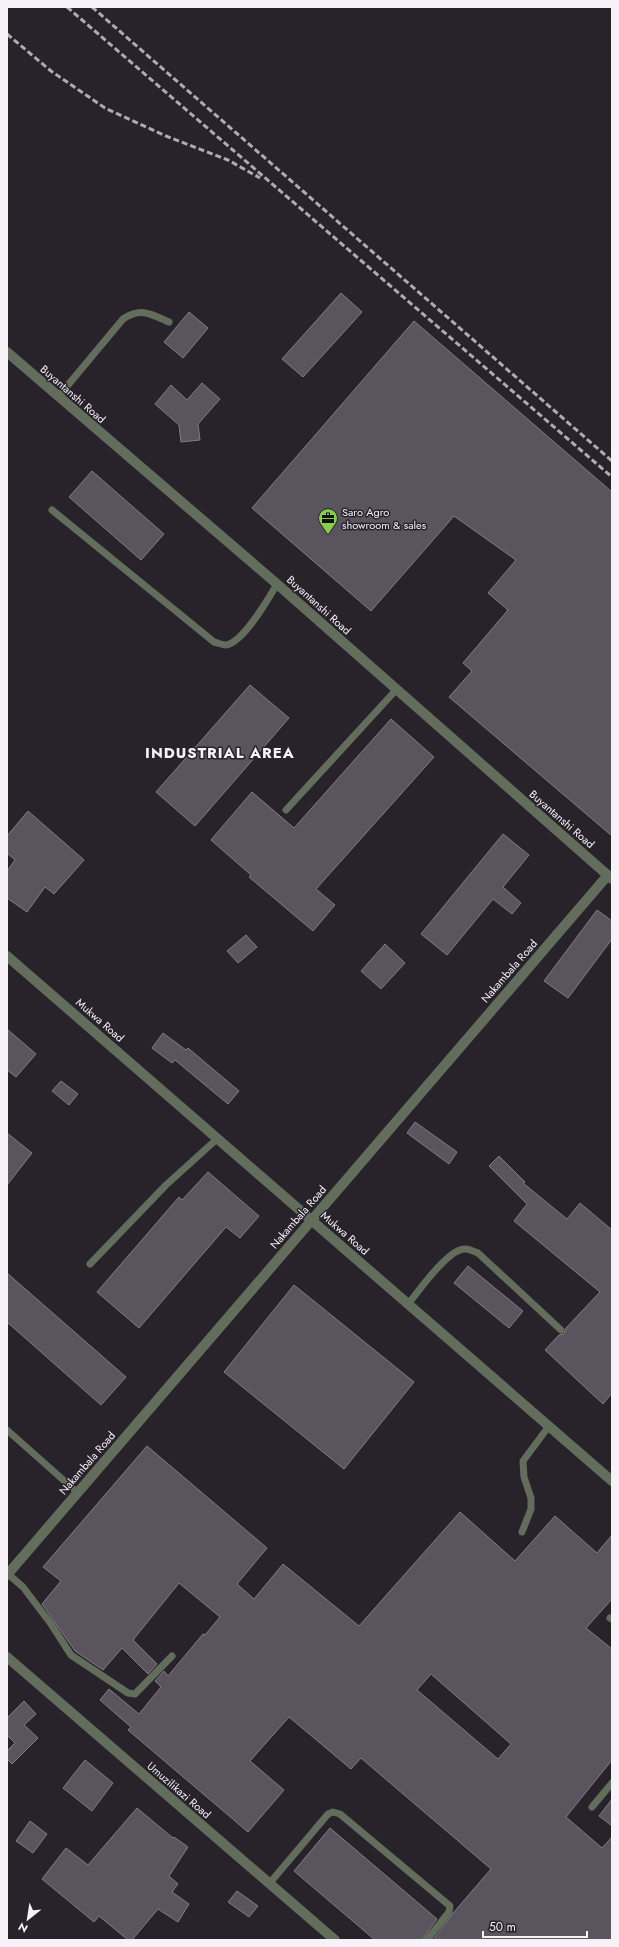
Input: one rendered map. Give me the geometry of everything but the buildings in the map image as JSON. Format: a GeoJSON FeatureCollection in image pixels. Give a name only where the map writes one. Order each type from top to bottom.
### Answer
{"type":"FeatureCollection","features":[{"type":"Feature","properties":{"kind":"street","name":"Buyantanshi Road"},"geometry":{"type":"LineString","coordinates":[[7,352],[58,398],[277,584],[610,877]]}},
{"type":"Feature","properties":{"kind":"street","name":"Nakambala Road"},"geometry":{"type":"LineString","coordinates":[[8,1575],[312,1220],[610,877]]}},
{"type":"Feature","properties":{"kind":"street","name":"Mukwa Road"},"geometry":{"type":"LineString","coordinates":[[7,956],[612,1481]]}},
{"type":"Feature","properties":{"kind":"street","name":"Umuzilikazi Road"},"geometry":{"type":"LineString","coordinates":[[7,1657],[334,1940]]}},
{"type":"Feature","properties":{"kind":"lane"},"geometry":{"type":"LineString","coordinates":[[58,398],[123,319],[133,312],[146,312],[169,322]]}},
{"type":"Feature","properties":{"kind":"lane"},"geometry":{"type":"LineString","coordinates":[[52,510],[214,642],[226,645],[237,640],[255,619],[277,584]]}},
{"type":"Feature","properties":{"kind":"lane"},"geometry":{"type":"LineString","coordinates":[[286,810],[396,690]]}},
{"type":"Feature","properties":{"kind":"lane"},"geometry":{"type":"LineString","coordinates":[[90,1264],[166,1185],[218,1138]]}},
{"type":"Feature","properties":{"kind":"lane"},"geometry":{"type":"LineString","coordinates":[[408,1304],[440,1266],[454,1252],[465,1249],[478,1253],[561,1330]]}},
{"type":"Feature","properties":{"kind":"lane"},"geometry":{"type":"LineString","coordinates":[[522,1532],[531,1510],[531,1498],[524,1477],[523,1461],[549,1426]]}},
{"type":"Feature","properties":{"kind":"lane"},"geometry":{"type":"LineString","coordinates":[[7,1430],[78,1493]]}},
{"type":"Feature","properties":{"kind":"lane"},"geometry":{"type":"LineString","coordinates":[[8,1575],[23,1587],[51,1624],[71,1655],[128,1693],[135,1694],[172,1656]]}},
{"type":"Feature","properties":{"kind":"lane"},"geometry":{"type":"LineString","coordinates":[[592,1807],[612,1783]]}},
{"type":"Feature","properties":{"kind":"lane"},"geometry":{"type":"LineString","coordinates":[[269,1884],[328,1814],[334,1812],[340,1814],[450,1906],[449,1912],[427,1940]]}},
{"type":"Feature","properties":{"kind":"railway"},"geometry":{"type":"LineString","coordinates":[[67,7],[612,477]]}},
{"type":"Feature","properties":{"kind":"railway"},"geometry":{"type":"LineString","coordinates":[[92,7],[612,461]]}},
{"type":"Feature","properties":{"kind":"railway"},"geometry":{"type":"LineString","coordinates":[[7,34],[51,71],[105,108],[166,136],[228,160],[260,178]]}},
{"type":"Feature","properties":{"kind":"place","name":"Saro Agro showroom & sales"},"geometry":{"type":"Point","coordinates":[328,535]}},
{"type":"Feature","properties":{"kind":"district","name":"INDUSTRIAL AREA"},"geometry":{"type":"Point","coordinates":[220,753]}}]}
